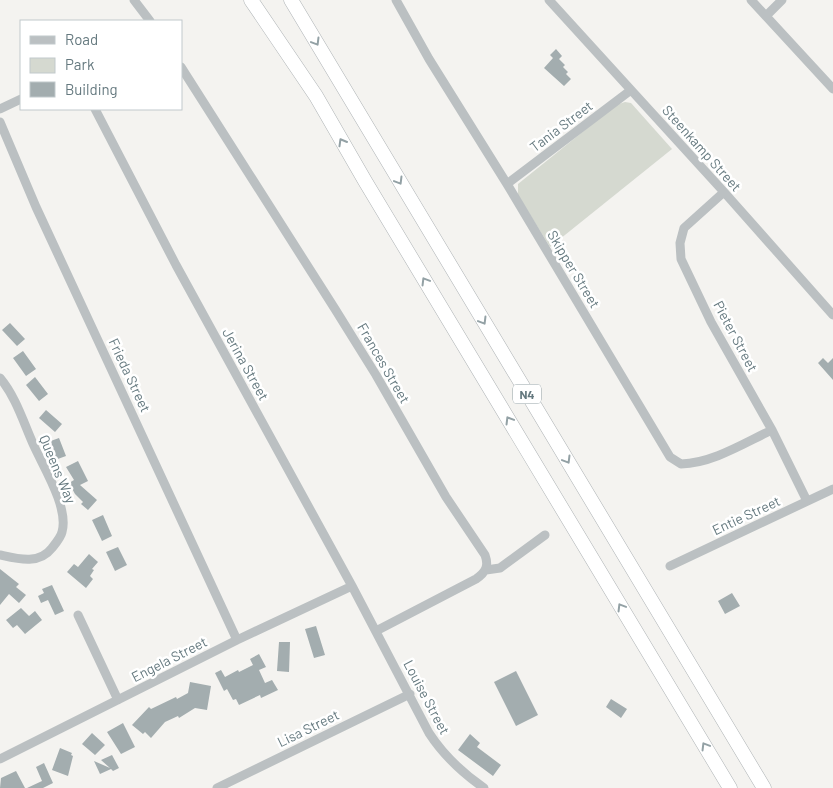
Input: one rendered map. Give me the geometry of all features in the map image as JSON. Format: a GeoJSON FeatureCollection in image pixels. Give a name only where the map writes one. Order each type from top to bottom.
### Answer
{"type":"FeatureCollection","features":[{"type":"Feature","properties":{"kind":"highway","name":"N4"},"geometry":{"type":"LineString","coordinates":[[251,0],[316,96],[365,181],[730,788]]}},
{"type":"Feature","properties":{"kind":"highway","name":"N4"},"geometry":{"type":"LineString","coordinates":[[291,0],[764,788]]}},
{"type":"Feature","properties":{"kind":"street"},"geometry":{"type":"LineString","coordinates":[[134,0],[149,20]]}},
{"type":"Feature","properties":{"kind":"street","name":"Skipper Street"},"geometry":{"type":"LineString","coordinates":[[396,0],[429,58],[507,184],[670,457],[681,464],[698,462],[718,455],[772,430]]}},
{"type":"Feature","properties":{"kind":"street","name":"Steenkamp Street"},"geometry":{"type":"LineString","coordinates":[[549,0],[833,315]]}},
{"type":"Feature","properties":{"kind":"street"},"geometry":{"type":"LineString","coordinates":[[751,0],[833,89]]}},
{"type":"Feature","properties":{"kind":"street"},"geometry":{"type":"LineString","coordinates":[[766,16],[782,0]]}},
{"type":"Feature","properties":{"kind":"street","name":"Frances Street"},"geometry":{"type":"LineString","coordinates":[[182,68],[286,230],[376,375],[446,497],[485,555],[487,562],[486,570]]}},
{"type":"Feature","properties":{"kind":"street","name":"Tania Street"},"geometry":{"type":"LineString","coordinates":[[507,184],[631,90]]}},
{"type":"Feature","properties":{"kind":"street"},"geometry":{"type":"LineString","coordinates":[[0,109],[20,99]]}},
{"type":"Feature","properties":{"kind":"street","name":"Jerina Street"},"geometry":{"type":"LineString","coordinates":[[97,110],[176,265],[376,631]]}},
{"type":"Feature","properties":{"kind":"street","name":"Frieda Street"},"geometry":{"type":"LineString","coordinates":[[0,122],[36,207],[237,640]]}},
{"type":"Feature","properties":{"kind":"street","name":"Pieter Street"},"geometry":{"type":"LineString","coordinates":[[724,192],[684,228],[680,243],[681,259],[711,322],[772,430],[807,501]]}},
{"type":"Feature","properties":{"kind":"street","name":"Queens Way"},"geometry":{"type":"LineString","coordinates":[[0,378],[29,435],[59,502],[64,519],[62,532],[48,553],[38,558],[27,560],[0,555]]}},
{"type":"Feature","properties":{"kind":"street","name":"Entie Street"},"geometry":{"type":"LineString","coordinates":[[670,566],[833,489]]}},
{"type":"Feature","properties":{"kind":"street"},"geometry":{"type":"LineString","coordinates":[[376,631],[476,579],[486,570],[500,568],[545,535]]}},
{"type":"Feature","properties":{"kind":"street","name":"Engela Street"},"geometry":{"type":"LineString","coordinates":[[0,759],[237,640],[352,586]]}},
{"type":"Feature","properties":{"kind":"street"},"geometry":{"type":"LineString","coordinates":[[78,614],[118,700]]}},
{"type":"Feature","properties":{"kind":"street","name":"Louise Street"},"geometry":{"type":"LineString","coordinates":[[376,631],[438,747],[464,774],[484,788]]}},
{"type":"Feature","properties":{"kind":"street","name":"Lisa Street"},"geometry":{"type":"LineString","coordinates":[[217,788],[410,694]]}},
{"type":"Feature","properties":{"kind":"green space"},"geometry":{"type":"Polygon","coordinates":[[[625,102],[631,103],[672,149],[550,247],[518,195],[518,184],[616,105],[625,102]]]}},
{"type":"Feature","properties":{"kind":"building"},"geometry":{"type":"Polygon","coordinates":[[[556,49],[562,56],[559,59],[565,65],[563,67],[568,72],[566,74],[571,79],[564,86],[544,68],[553,58],[550,55],[556,49]]]}},
{"type":"Feature","properties":{"kind":"building"},"geometry":{"type":"Polygon","coordinates":[[[10,323],[25,339],[17,346],[2,330],[10,323]]]}},
{"type":"Feature","properties":{"kind":"building"},"geometry":{"type":"Polygon","coordinates":[[[23,351],[36,369],[26,376],[13,358],[23,351]]]}},
{"type":"Feature","properties":{"kind":"building"},"geometry":{"type":"Polygon","coordinates":[[[823,358],[828,363],[833,358],[833,380],[818,363],[823,358]]]}},
{"type":"Feature","properties":{"kind":"building"},"geometry":{"type":"Polygon","coordinates":[[[35,377],[48,394],[39,401],[26,385],[35,377]]]}},
{"type":"Feature","properties":{"kind":"building"},"geometry":{"type":"Polygon","coordinates":[[[46,410],[62,424],[55,432],[39,418],[46,410]]]}},
{"type":"Feature","properties":{"kind":"building"},"geometry":{"type":"Polygon","coordinates":[[[59,438],[66,456],[55,460],[48,442],[59,438]]]}},
{"type":"Feature","properties":{"kind":"building"},"geometry":{"type":"Polygon","coordinates":[[[78,461],[88,481],[80,485],[97,500],[88,510],[81,504],[83,502],[75,494],[69,483],[74,480],[66,467],[78,461]]]}},
{"type":"Feature","properties":{"kind":"building"},"geometry":{"type":"Polygon","coordinates":[[[103,515],[112,536],[102,541],[92,520],[103,515]]]}},
{"type":"Feature","properties":{"kind":"building"},"geometry":{"type":"Polygon","coordinates":[[[118,547],[127,565],[115,571],[106,552],[118,547]]]}},
{"type":"Feature","properties":{"kind":"building"},"geometry":{"type":"Polygon","coordinates":[[[89,554],[98,562],[92,569],[94,570],[90,576],[93,579],[86,588],[67,572],[74,564],[78,567],[89,554]]]}},
{"type":"Feature","properties":{"kind":"building"},"geometry":{"type":"Polygon","coordinates":[[[0,569],[19,584],[16,587],[26,595],[19,603],[9,594],[0,605],[0,569]]]}},
{"type":"Feature","properties":{"kind":"building"},"geometry":{"type":"Polygon","coordinates":[[[52,585],[64,611],[55,615],[48,600],[41,603],[38,596],[44,593],[42,589],[52,585]]]}},
{"type":"Feature","properties":{"kind":"building"},"geometry":{"type":"Polygon","coordinates":[[[732,593],[740,606],[725,614],[718,601],[732,593]]]}},
{"type":"Feature","properties":{"kind":"building"},"geometry":{"type":"Polygon","coordinates":[[[21,608],[29,616],[35,611],[42,620],[25,634],[17,625],[13,628],[6,620],[21,608]]]}},
{"type":"Feature","properties":{"kind":"building"},"geometry":{"type":"Polygon","coordinates":[[[316,626],[325,655],[314,658],[305,629],[316,626]]]}},
{"type":"Feature","properties":{"kind":"building"},"geometry":{"type":"Polygon","coordinates":[[[279,642],[290,642],[289,672],[277,671],[279,642]]]}},
{"type":"Feature","properties":{"kind":"building"},"geometry":{"type":"Polygon","coordinates":[[[259,654],[266,667],[259,670],[265,683],[272,680],[278,690],[261,698],[260,695],[239,705],[236,699],[233,700],[227,689],[224,691],[215,673],[221,670],[225,677],[238,670],[239,672],[253,665],[250,659],[259,654]]]}},
{"type":"Feature","properties":{"kind":"building"},"geometry":{"type":"Polygon","coordinates":[[[516,671],[538,715],[516,726],[494,682],[516,671]]]}},
{"type":"Feature","properties":{"kind":"building"},"geometry":{"type":"Polygon","coordinates":[[[190,682],[211,686],[207,710],[195,708],[179,718],[178,716],[165,722],[151,738],[145,732],[143,734],[132,725],[149,707],[151,709],[188,693],[190,682]]]}},
{"type":"Feature","properties":{"kind":"building"},"geometry":{"type":"Polygon","coordinates":[[[611,699],[627,709],[621,718],[606,707],[611,699]]]}},
{"type":"Feature","properties":{"kind":"building"},"geometry":{"type":"Polygon","coordinates":[[[123,723],[135,747],[121,754],[107,732],[123,723]]]}},
{"type":"Feature","properties":{"kind":"building"},"geometry":{"type":"Polygon","coordinates":[[[92,733],[105,745],[95,755],[82,744],[92,733]]]}},
{"type":"Feature","properties":{"kind":"building"},"geometry":{"type":"Polygon","coordinates":[[[470,734],[480,743],[477,747],[501,765],[493,776],[458,750],[470,734]]]}},
{"type":"Feature","properties":{"kind":"building"},"geometry":{"type":"Polygon","coordinates":[[[60,748],[72,753],[71,755],[73,756],[68,776],[52,770],[60,748]]]}},
{"type":"Feature","properties":{"kind":"building"},"geometry":{"type":"Polygon","coordinates":[[[112,755],[119,768],[100,774],[94,761],[110,768],[101,760],[112,755]]]}},
{"type":"Feature","properties":{"kind":"building"},"geometry":{"type":"Polygon","coordinates":[[[44,763],[53,783],[43,788],[27,788],[42,781],[36,767],[44,763]]]}},
{"type":"Feature","properties":{"kind":"building"},"geometry":{"type":"Polygon","coordinates":[[[16,771],[25,788],[0,788],[1,778],[16,771]]]}}]}
